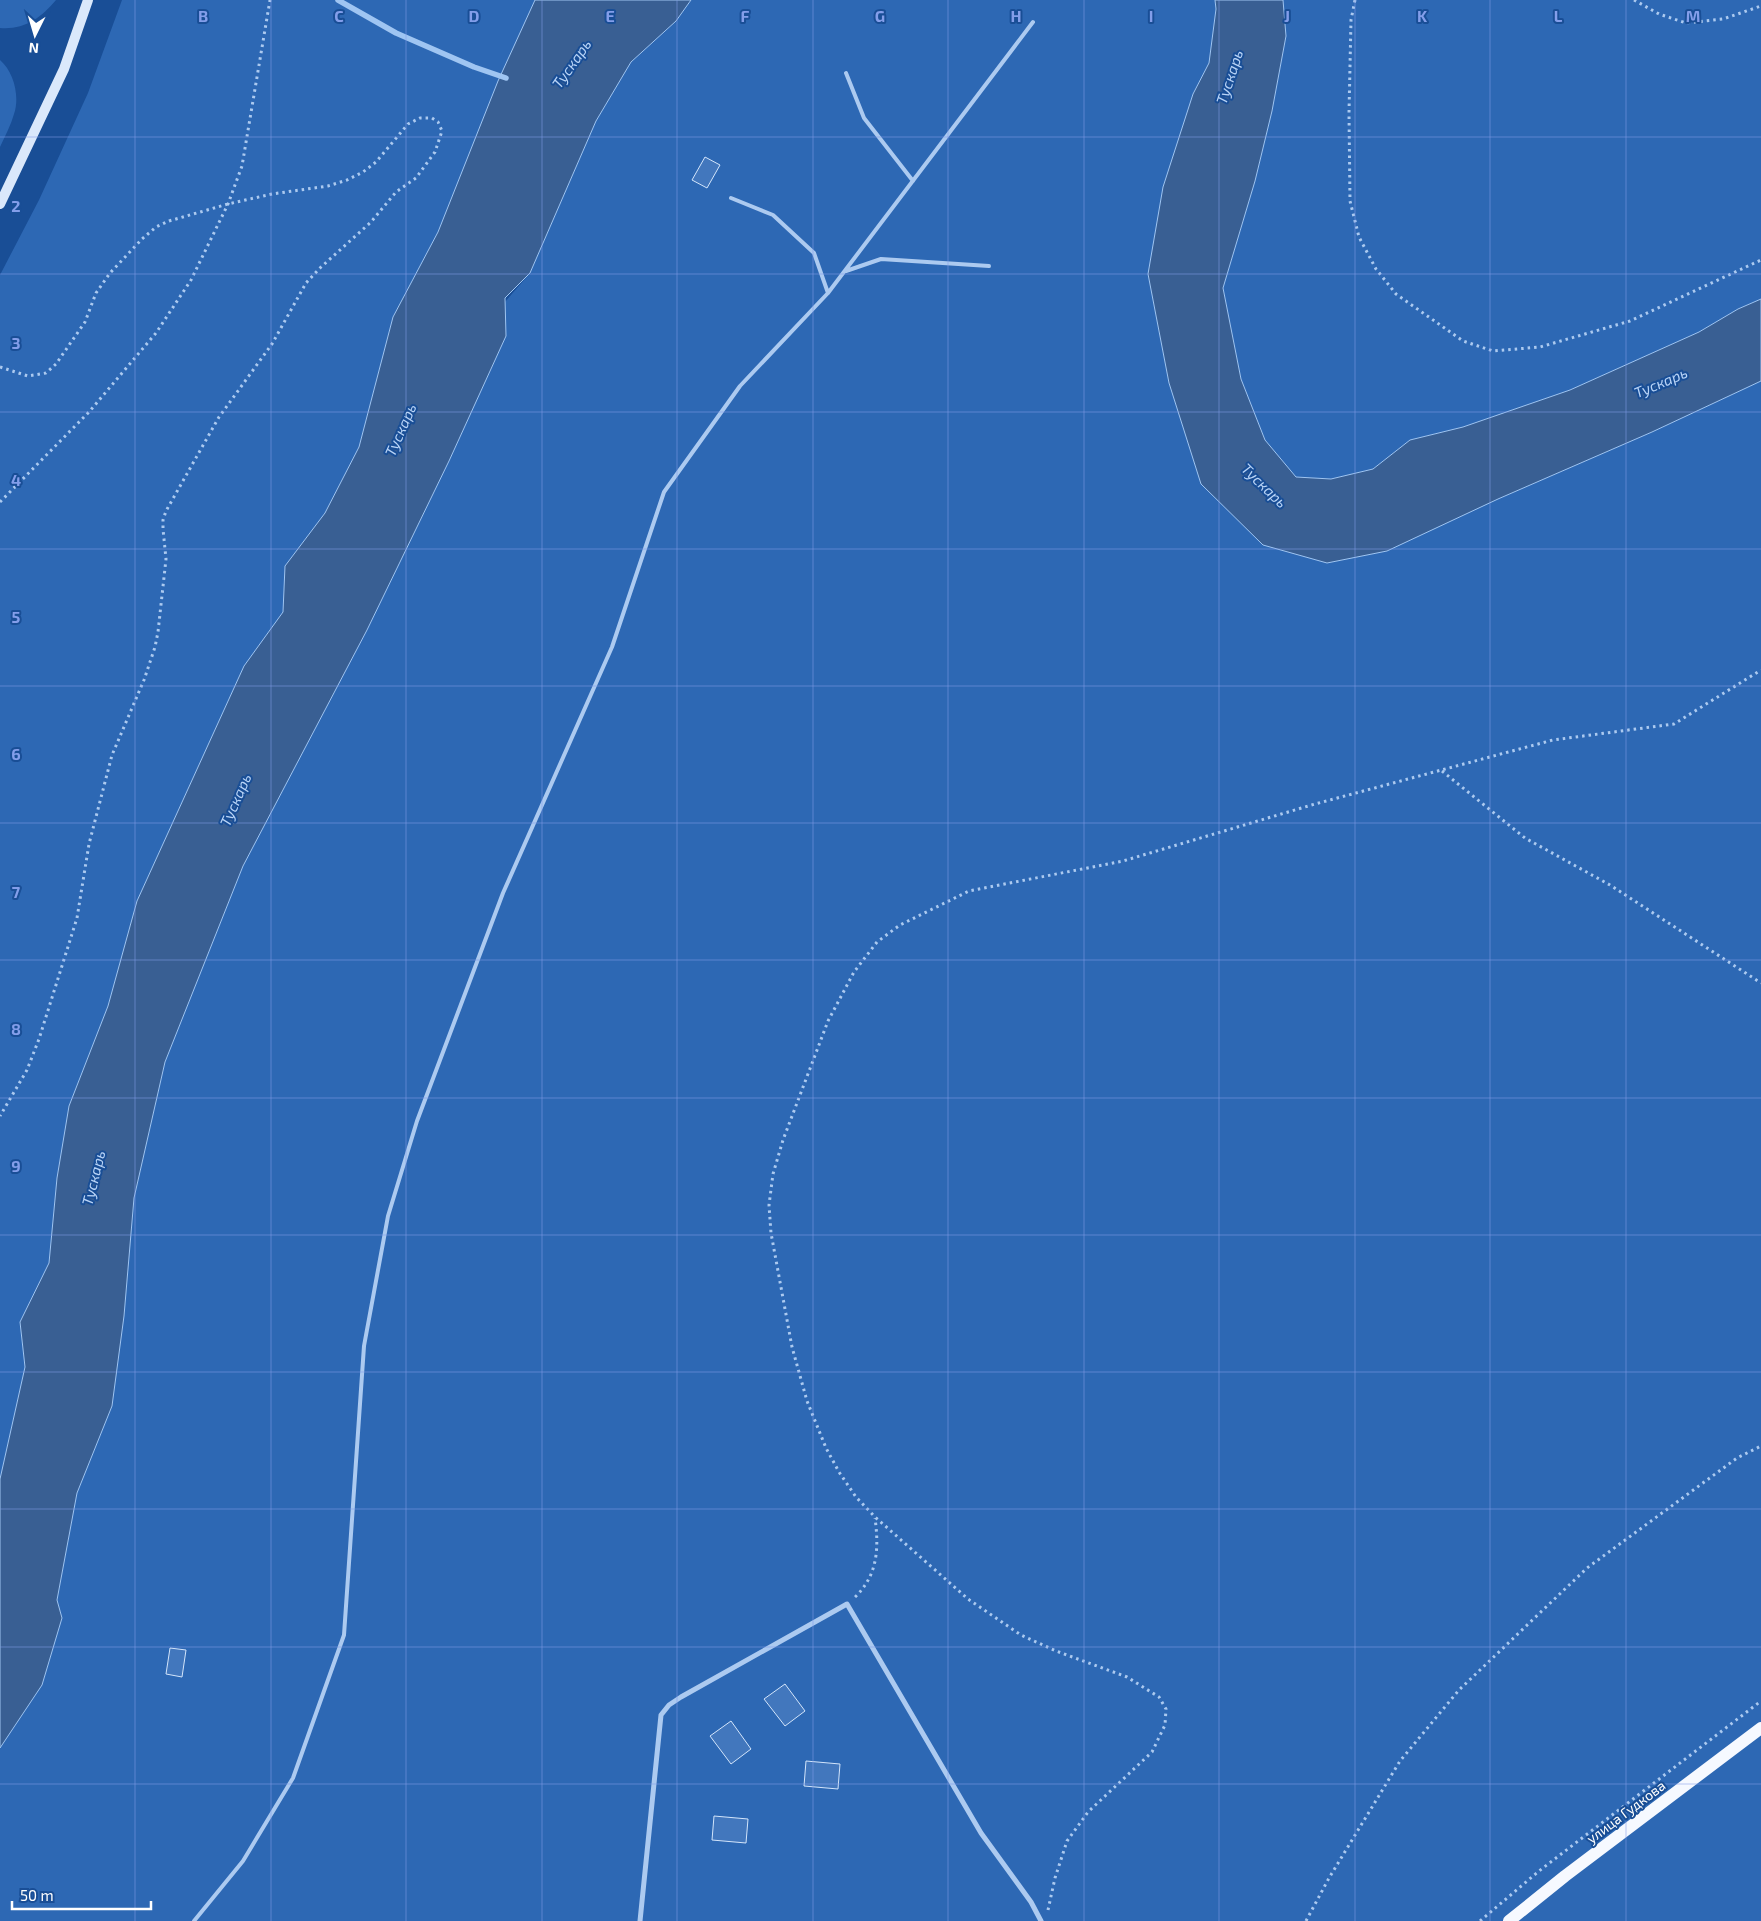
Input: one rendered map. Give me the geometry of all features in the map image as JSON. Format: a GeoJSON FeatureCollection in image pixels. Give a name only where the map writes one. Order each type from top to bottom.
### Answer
{"type":"FeatureCollection","features":[{"type":"Feature","properties":{"kind":"main road"},"geometry":{"type":"LineString","coordinates":[[0,204],[64,69],[88,0]]}},
{"type":"Feature","properties":{"kind":"main road","name":"улица Гудкова"},"geometry":{"type":"LineString","coordinates":[[1509,1921],[1565,1876],[1761,1728]]}},
{"type":"Feature","properties":{"kind":"street"},"geometry":{"type":"LineString","coordinates":[[640,1921],[660,1716],[669,1705],[847,1604],[981,1833],[1031,1902],[1040,1921]]}},
{"type":"Feature","properties":{"kind":"lane"},"geometry":{"type":"LineString","coordinates":[[194,1921],[243,1861],[293,1778],[344,1635],[364,1346],[388,1216],[417,1121],[503,893],[612,647],[664,492],[740,386],[828,293],[1033,22]]}},
{"type":"Feature","properties":{"kind":"lane"},"geometry":{"type":"LineString","coordinates":[[846,73],[864,118],[913,181]]}},
{"type":"Feature","properties":{"kind":"lane"},"geometry":{"type":"LineString","coordinates":[[731,198],[773,215],[814,254],[828,293]]}},
{"type":"Feature","properties":{"kind":"lane"},"geometry":{"type":"LineString","coordinates":[[846,270],[882,259],[989,266]]}},
{"type":"Feature","properties":{"kind":"path"},"geometry":{"type":"LineString","coordinates":[[0,502],[89,412],[156,333],[191,280],[228,204],[242,166],[270,0]]}},
{"type":"Feature","properties":{"kind":"path"},"geometry":{"type":"LineString","coordinates":[[1355,0],[1352,20],[1349,123],[1350,200],[1359,237],[1376,270],[1396,294],[1463,341],[1493,351],[1540,347],[1630,321],[1761,260]]}},
{"type":"Feature","properties":{"kind":"path"},"geometry":{"type":"LineString","coordinates":[[1634,0],[1659,14],[1686,23],[1723,19],[1761,6]]}},
{"type":"Feature","properties":{"kind":"path"},"geometry":{"type":"LineString","coordinates":[[0,368],[28,376],[46,372],[56,364],[85,322],[96,293],[110,273],[156,227],[169,221],[228,204],[272,194],[328,186],[347,180],[363,172],[376,162],[408,124],[420,118],[432,118],[438,122],[442,131],[438,147],[416,178],[396,192],[371,222],[306,283],[272,344],[219,418],[166,511],[163,520],[166,559],[155,647],[144,680],[112,755],[89,844],[77,918],[39,1039],[27,1070],[0,1116]]}},
{"type":"Feature","properties":{"kind":"path"},"geometry":{"type":"LineString","coordinates":[[1047,1912],[1055,1878],[1067,1841],[1088,1812],[1152,1752],[1165,1726],[1166,1710],[1159,1697],[1127,1677],[1056,1651],[1021,1635],[968,1599],[875,1517],[856,1497],[826,1448],[807,1401],[792,1347],[771,1233],[769,1205],[773,1174],[783,1140],[828,1022],[854,972],[877,942],[900,925],[969,891],[1123,861],[1315,804],[1553,740],[1674,724],[1761,670]]}},
{"type":"Feature","properties":{"kind":"path"},"geometry":{"type":"LineString","coordinates":[[1441,770],[1525,838],[1610,885],[1761,983]]}},
{"type":"Feature","properties":{"kind":"path"},"geometry":{"type":"LineString","coordinates":[[1306,1921],[1329,1878],[1400,1761],[1459,1690],[1587,1568],[1737,1458],[1761,1446]]}},
{"type":"Feature","properties":{"kind":"path"},"geometry":{"type":"LineString","coordinates":[[847,1604],[861,1591],[871,1576],[877,1558],[878,1541],[875,1517]]}},
{"type":"Feature","properties":{"kind":"path"},"geometry":{"type":"LineString","coordinates":[[1480,1921],[1539,1871],[1761,1700]]}},
{"type":"Feature","properties":{"kind":"shaded area"},"geometry":{"type":"Polygon","coordinates":[[[0,0],[56,0],[31,22],[17,27],[0,28],[0,0]]]}},
{"type":"Feature","properties":{"kind":"shaded area"},"geometry":{"type":"Polygon","coordinates":[[[122,0],[535,0],[438,232],[393,317],[359,447],[325,513],[285,566],[283,612],[244,666],[137,901],[108,1006],[69,1106],[57,1178],[49,1263],[20,1322],[25,1367],[0,1479],[0,275],[39,200],[88,93],[122,0]]]}},
{"type":"Feature","properties":{"kind":"shaded area"},"geometry":{"type":"Polygon","coordinates":[[[691,0],[1215,0],[1216,9],[1209,63],[1193,94],[1148,274],[1169,383],[1201,483],[1498,499],[1652,432],[1761,381],[1761,1921],[0,1921],[0,1748],[42,1685],[62,1618],[57,1600],[77,1493],[112,1406],[124,1316],[134,1198],[165,1062],[243,866],[367,630],[449,461],[506,336],[505,302],[530,273],[596,121],[631,62],[676,21],[691,0]]]}},
{"type":"Feature","properties":{"kind":"shaded area"},"geometry":{"type":"Polygon","coordinates":[[[1283,0],[1761,0],[1761,299],[1738,309],[1699,332],[1570,390],[1463,427],[1410,440],[1373,469],[1331,479],[1296,477],[1265,440],[1241,379],[1223,288],[1255,181],[1272,111],[1286,36],[1283,0]]]}},
{"type":"Feature","properties":{"kind":"shaded area"},"geometry":{"type":"Polygon","coordinates":[[[0,60],[12,78],[16,93],[16,107],[0,147],[0,60]]]}},
{"type":"Feature","properties":{"kind":"water","name":"Тускарь"},"geometry":{"type":"Polygon","coordinates":[[[535,0],[691,0],[676,21],[631,62],[596,121],[530,273],[505,298],[506,336],[449,461],[367,630],[243,866],[165,1062],[134,1198],[124,1316],[112,1406],[77,1493],[57,1600],[62,1618],[42,1685],[0,1748],[0,1479],[25,1367],[20,1322],[49,1263],[57,1178],[69,1106],[108,1006],[137,901],[244,666],[283,612],[285,566],[325,513],[359,447],[393,317],[438,232],[498,81],[535,0]]]}},
{"type":"Feature","properties":{"kind":"water","name":"Тускарь"},"geometry":{"type":"Polygon","coordinates":[[[1215,0],[1283,0],[1286,36],[1272,111],[1255,181],[1223,288],[1241,379],[1265,440],[1296,477],[1331,479],[1373,469],[1410,440],[1463,427],[1570,390],[1699,332],[1738,309],[1761,299],[1761,381],[1387,551],[1327,563],[1263,545],[1201,484],[1169,383],[1148,274],[1163,187],[1193,94],[1209,63],[1216,9],[1215,0]]]}},
{"type":"Feature","properties":{"kind":"building"},"geometry":{"type":"Polygon","coordinates":[[[705,157],[720,165],[707,188],[692,180],[705,157]]]}},
{"type":"Feature","properties":{"kind":"building"},"geometry":{"type":"Polygon","coordinates":[[[170,1648],[186,1650],[182,1677],[166,1674],[170,1648]]]}},
{"type":"Feature","properties":{"kind":"building"},"geometry":{"type":"Polygon","coordinates":[[[785,1684],[805,1711],[785,1726],[764,1699],[785,1684]]]}},
{"type":"Feature","properties":{"kind":"building"},"geometry":{"type":"Polygon","coordinates":[[[731,1721],[751,1749],[731,1764],[710,1736],[731,1721]]]}},
{"type":"Feature","properties":{"kind":"building"},"geometry":{"type":"Polygon","coordinates":[[[806,1761],[840,1764],[838,1789],[804,1786],[806,1761]]]}},
{"type":"Feature","properties":{"kind":"building"},"geometry":{"type":"Polygon","coordinates":[[[714,1816],[748,1819],[746,1843],[712,1840],[714,1816]]]}},
{"type":"Feature","properties":{"kind":"waterway"},"geometry":{"type":"LineString","coordinates":[[338,0],[396,33],[474,67],[506,78]]}}]}
